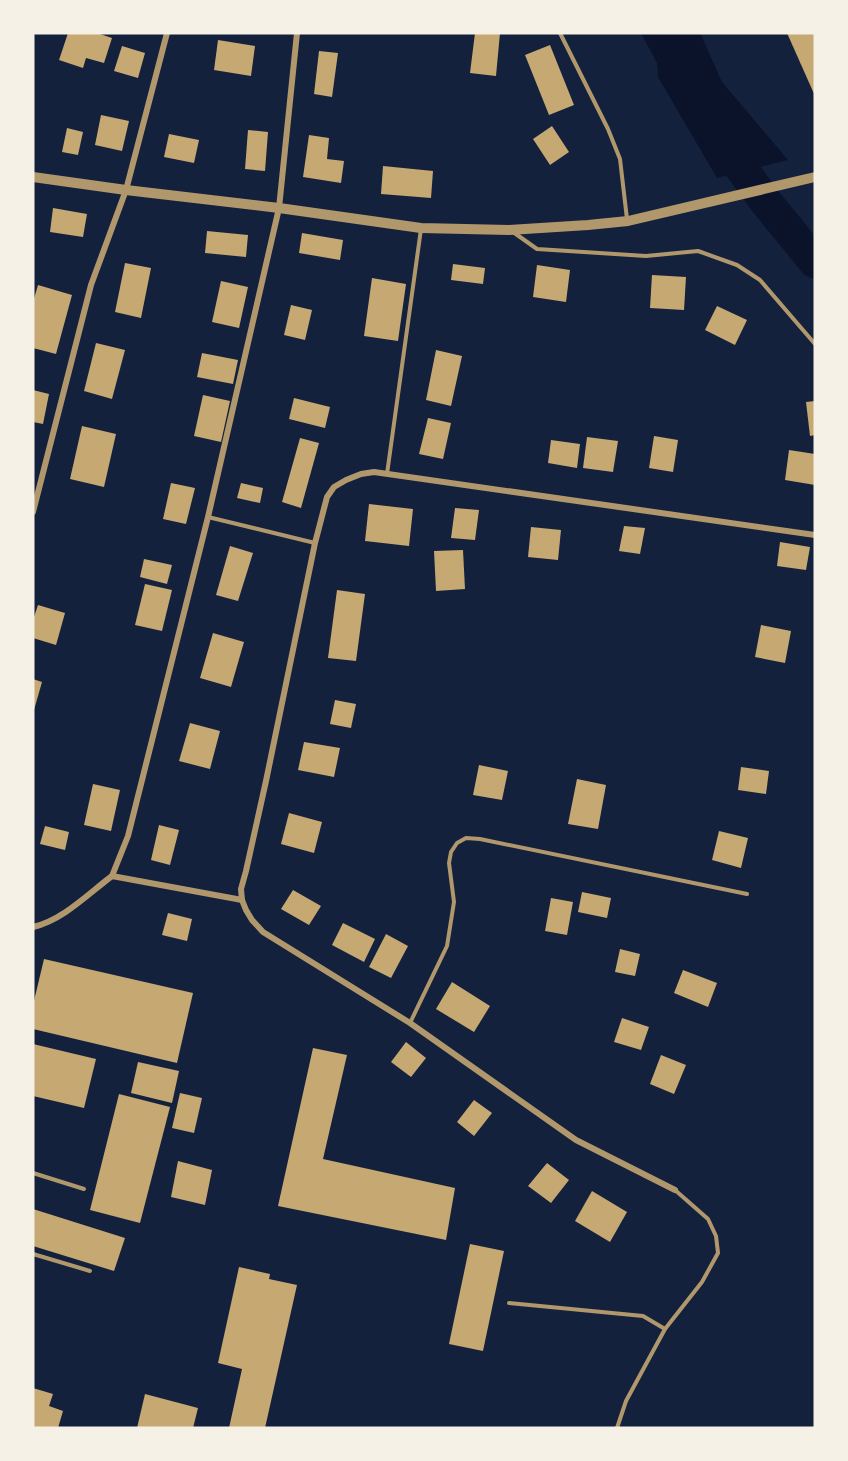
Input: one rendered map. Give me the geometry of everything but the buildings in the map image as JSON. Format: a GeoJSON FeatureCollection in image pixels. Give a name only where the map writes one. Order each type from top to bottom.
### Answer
{"type":"FeatureCollection","features":[{"type":"Feature","properties":{"kind":"street"},"geometry":{"type":"LineString","coordinates":[[33,512],[90,285],[126,190],[167,33]]}},
{"type":"Feature","properties":{"kind":"street"},"geometry":{"type":"LineString","coordinates":[[33,927],[67,911],[112,876],[128,836],[208,517],[279,208],[297,33]]}},
{"type":"Feature","properties":{"kind":"street"},"geometry":{"type":"LineString","coordinates":[[33,177],[421,228],[509,230],[628,221],[815,177]]}},
{"type":"Feature","properties":{"kind":"street"},"geometry":{"type":"LineString","coordinates":[[675,1190],[576,1140],[410,1023],[263,932],[252,921],[242,900],[241,889],[264,792],[315,543],[327,497],[334,487],[361,474],[374,472],[815,535]]}},
{"type":"Feature","properties":{"kind":"street"},"geometry":{"type":"LineString","coordinates":[[112,876],[242,900]]}},
{"type":"Feature","properties":{"kind":"lane"},"geometry":{"type":"LineString","coordinates":[[560,33],[608,129],[620,159],[628,221]]}},
{"type":"Feature","properties":{"kind":"lane"},"geometry":{"type":"LineString","coordinates":[[387,475],[421,228]]}},
{"type":"Feature","properties":{"kind":"lane"},"geometry":{"type":"LineString","coordinates":[[509,230],[537,249],[646,256],[698,251],[737,265],[760,280],[815,344]]}},
{"type":"Feature","properties":{"kind":"lane"},"geometry":{"type":"LineString","coordinates":[[208,517],[315,543]]}},
{"type":"Feature","properties":{"kind":"lane"},"geometry":{"type":"LineString","coordinates":[[410,1023],[447,946],[454,902],[449,864],[451,852],[457,843],[466,838],[491,841],[747,894]]}},
{"type":"Feature","properties":{"kind":"lane"},"geometry":{"type":"LineString","coordinates":[[33,1173],[84,1190]]}},
{"type":"Feature","properties":{"kind":"lane"},"geometry":{"type":"LineString","coordinates":[[617,1428],[626,1401],[665,1329],[702,1282],[718,1254],[716,1236],[708,1219],[675,1190]]}},
{"type":"Feature","properties":{"kind":"lane"},"geometry":{"type":"LineString","coordinates":[[33,1254],[90,1271]]}},
{"type":"Feature","properties":{"kind":"lane"},"geometry":{"type":"LineString","coordinates":[[509,1303],[643,1317],[665,1329]]}},
{"type":"Feature","properties":{"kind":"water"},"geometry":{"type":"Polygon","coordinates":[[[641,33],[700,33],[722,82],[788,160],[717,178],[658,77],[657,63],[641,33]]]}},
{"type":"Feature","properties":{"kind":"waterway"},"geometry":{"type":"LineString","coordinates":[[717,135],[766,202],[815,262]]}}]}
